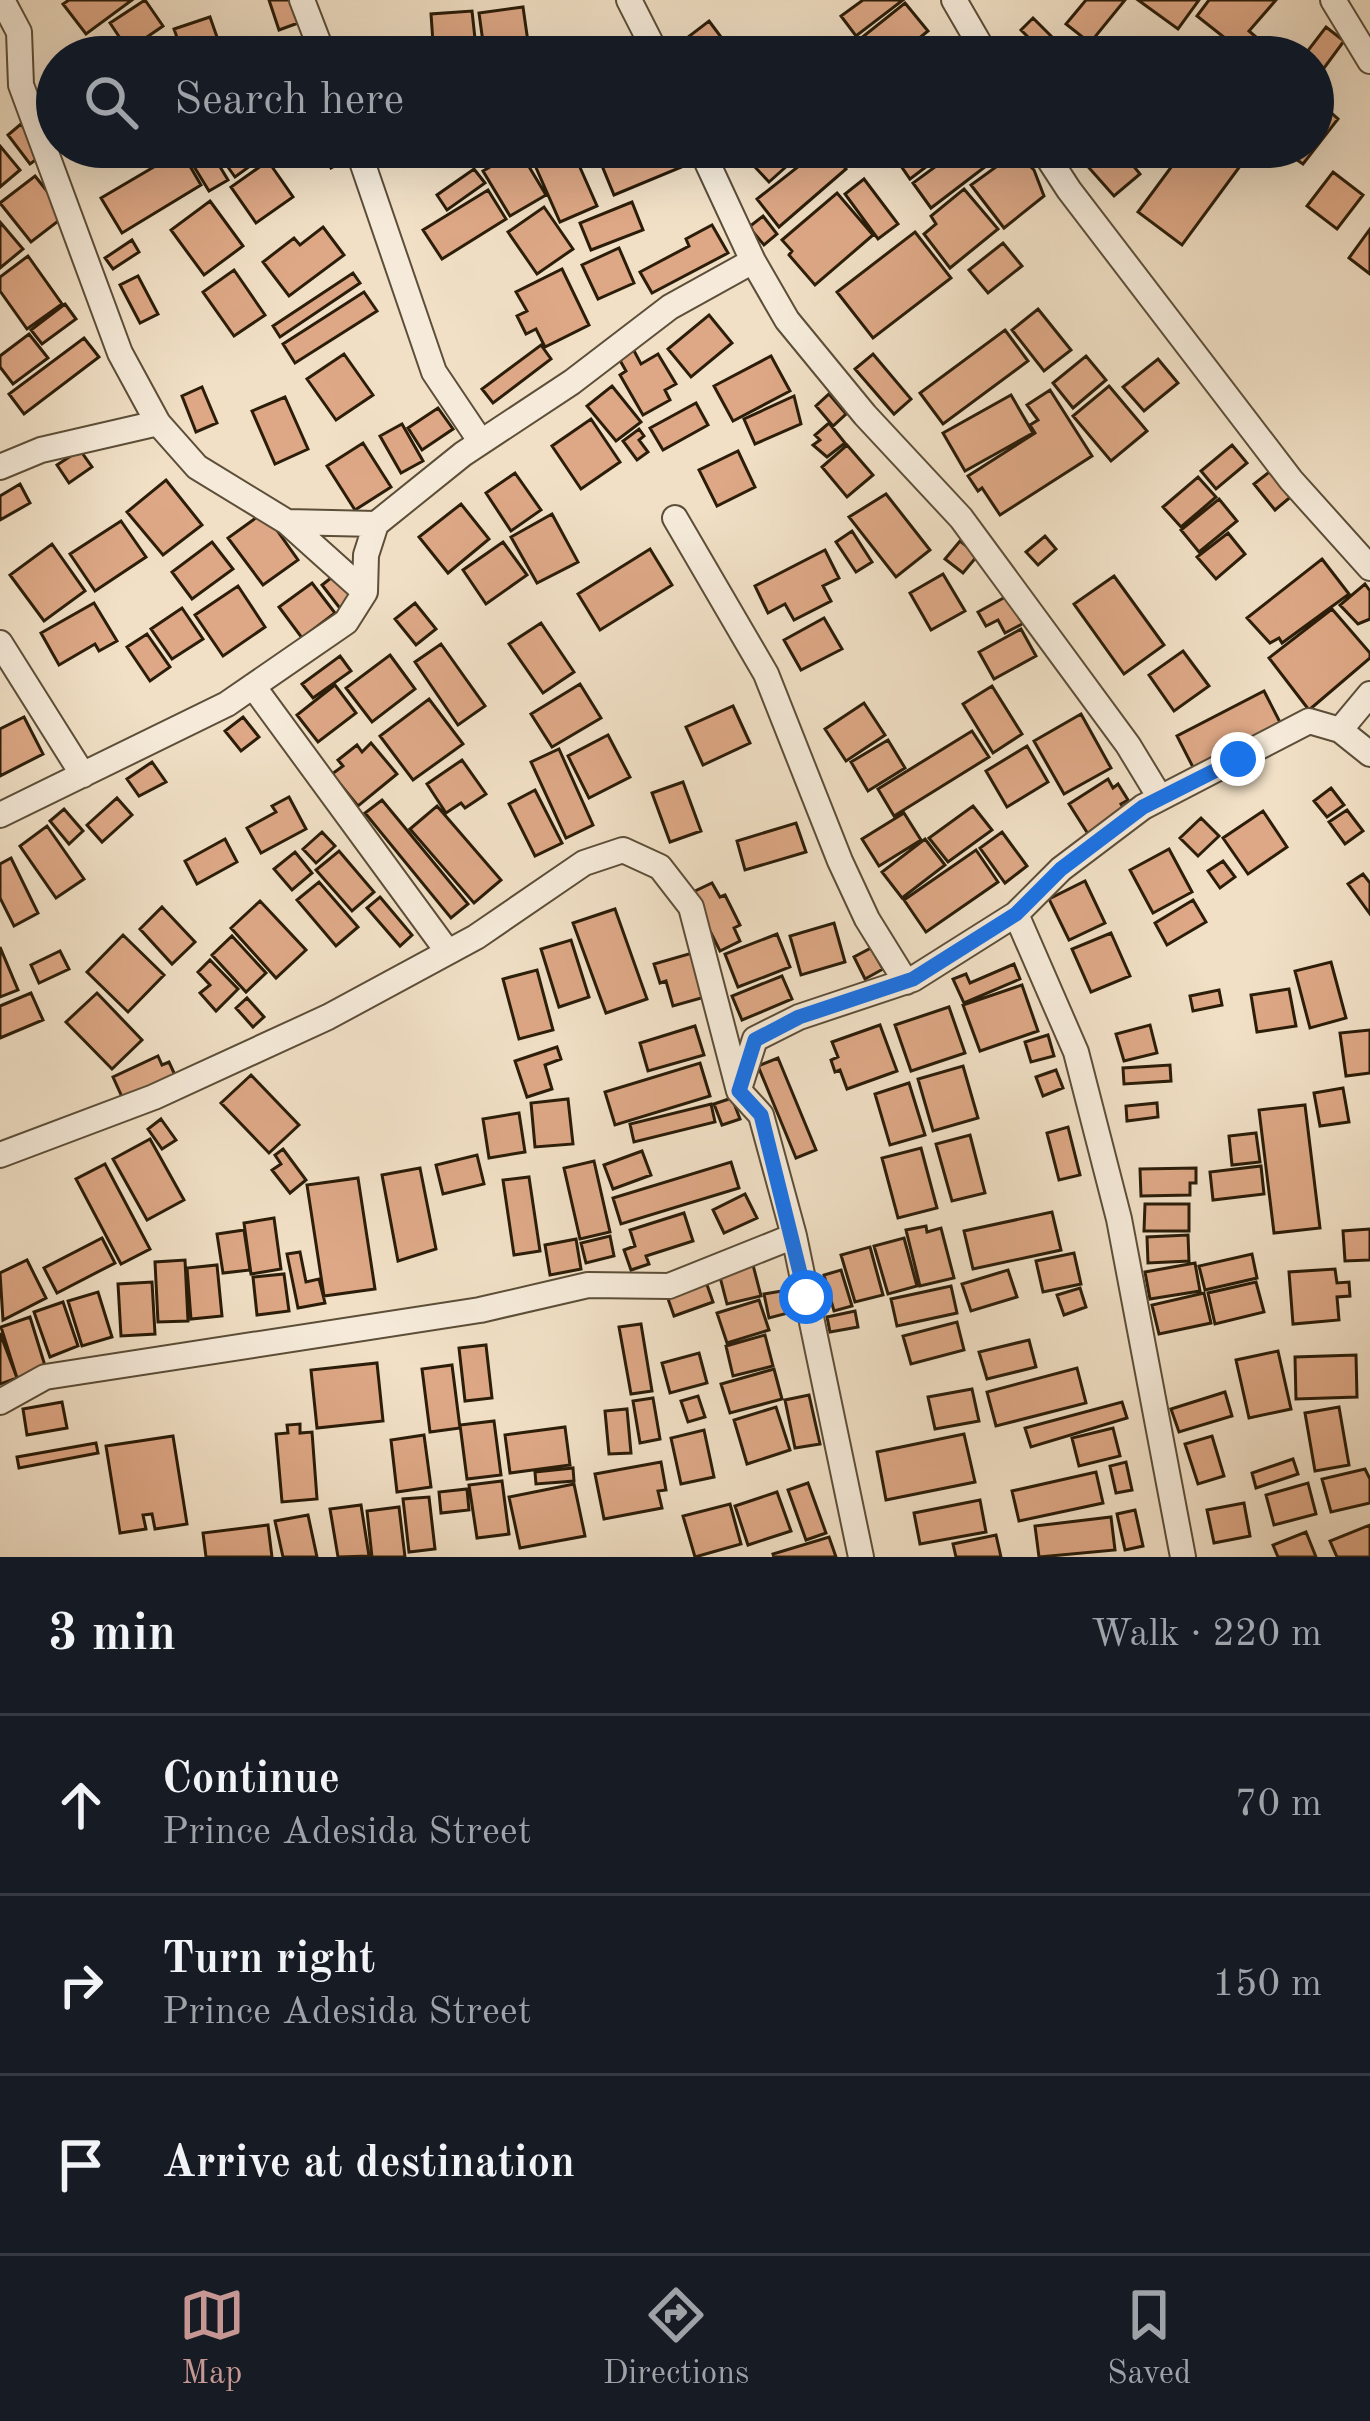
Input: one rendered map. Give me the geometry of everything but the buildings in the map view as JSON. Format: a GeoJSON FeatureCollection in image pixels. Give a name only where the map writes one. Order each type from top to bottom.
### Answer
{"type":"FeatureCollection","features":[{"type":"Feature","properties":{"kind":"street"},"geometry":{"type":"LineString","coordinates":[[2,0],[20,32],[10,66],[36,126]]}},
{"type":"Feature","properties":{"kind":"street"},"geometry":{"type":"LineString","coordinates":[[302,0],[316,36]]}},
{"type":"Feature","properties":{"kind":"street"},"geometry":{"type":"LineString","coordinates":[[629,0],[647,36]]}},
{"type":"Feature","properties":{"kind":"street"},"geometry":{"type":"LineString","coordinates":[[954,0],[975,36]]}},
{"type":"Feature","properties":{"kind":"street"},"geometry":{"type":"LineString","coordinates":[[1360,0],[1338,11],[1370,61]]}},
{"type":"Feature","properties":{"kind":"street"},"geometry":{"type":"LineString","coordinates":[[52,168],[120,353],[158,423],[197,467],[287,522],[364,592]]}},
{"type":"Feature","properties":{"kind":"street"},"geometry":{"type":"LineString","coordinates":[[364,168],[434,372],[481,442]]}},
{"type":"Feature","properties":{"kind":"street"},"geometry":{"type":"LineString","coordinates":[[710,168],[753,261],[788,320],[865,416],[961,518],[1128,745],[1160,796]]}},
{"type":"Feature","properties":{"kind":"street"},"geometry":{"type":"LineString","coordinates":[[1055,168],[1291,480],[1370,568]]}},
{"type":"Feature","properties":{"kind":"street"},"geometry":{"type":"LineString","coordinates":[[0,815],[227,704],[346,622],[364,592],[366,556],[376,524],[481,442],[572,382],[670,308],[753,261]]}},
{"type":"Feature","properties":{"kind":"street"},"geometry":{"type":"LineString","coordinates":[[0,467],[40,450],[158,423]]}},
{"type":"Feature","properties":{"kind":"street"},"geometry":{"type":"LineString","coordinates":[[675,518],[766,674],[840,861],[867,919],[906,982]]}},
{"type":"Feature","properties":{"kind":"street"},"geometry":{"type":"LineString","coordinates":[[287,522],[376,524]]}},
{"type":"Feature","properties":{"kind":"street"},"geometry":{"type":"LineString","coordinates":[[0,643],[83,775]]}},
{"type":"Feature","properties":{"kind":"street"},"geometry":{"type":"LineString","coordinates":[[253,686],[448,952]]}},
{"type":"Feature","properties":{"kind":"street"},"geometry":{"type":"LineString","coordinates":[[1340,730],[1370,694]]}},
{"type":"Feature","properties":{"kind":"street"},"geometry":{"type":"LineString","coordinates":[[739,1091],[755,1040],[799,1017],[906,982],[1016,914],[1061,869],[1160,796],[1309,721],[1340,730],[1370,754]]}},
{"type":"Feature","properties":{"kind":"street"},"geometry":{"type":"LineString","coordinates":[[0,1155],[176,1087],[328,1017],[448,952],[584,863],[623,850],[660,867],[691,907],[739,1091],[761,1115],[794,1236],[861,1557]]}},
{"type":"Feature","properties":{"kind":"street"},"geometry":{"type":"LineString","coordinates":[[1016,914],[1082,1073],[1119,1219],[1183,1557]]}},
{"type":"Feature","properties":{"kind":"street"},"geometry":{"type":"LineString","coordinates":[[0,1402],[45,1377],[480,1310],[588,1286],[669,1286],[794,1236]]}},
{"type":"Feature","properties":{"kind":"route"},"geometry":{"type":"LineString","coordinates":[[806,1297],[761,1115],[739,1091],[755,1040],[799,1017],[913,979],[1016,914],[1061,869],[1143,807],[1238,759]]}}]}
